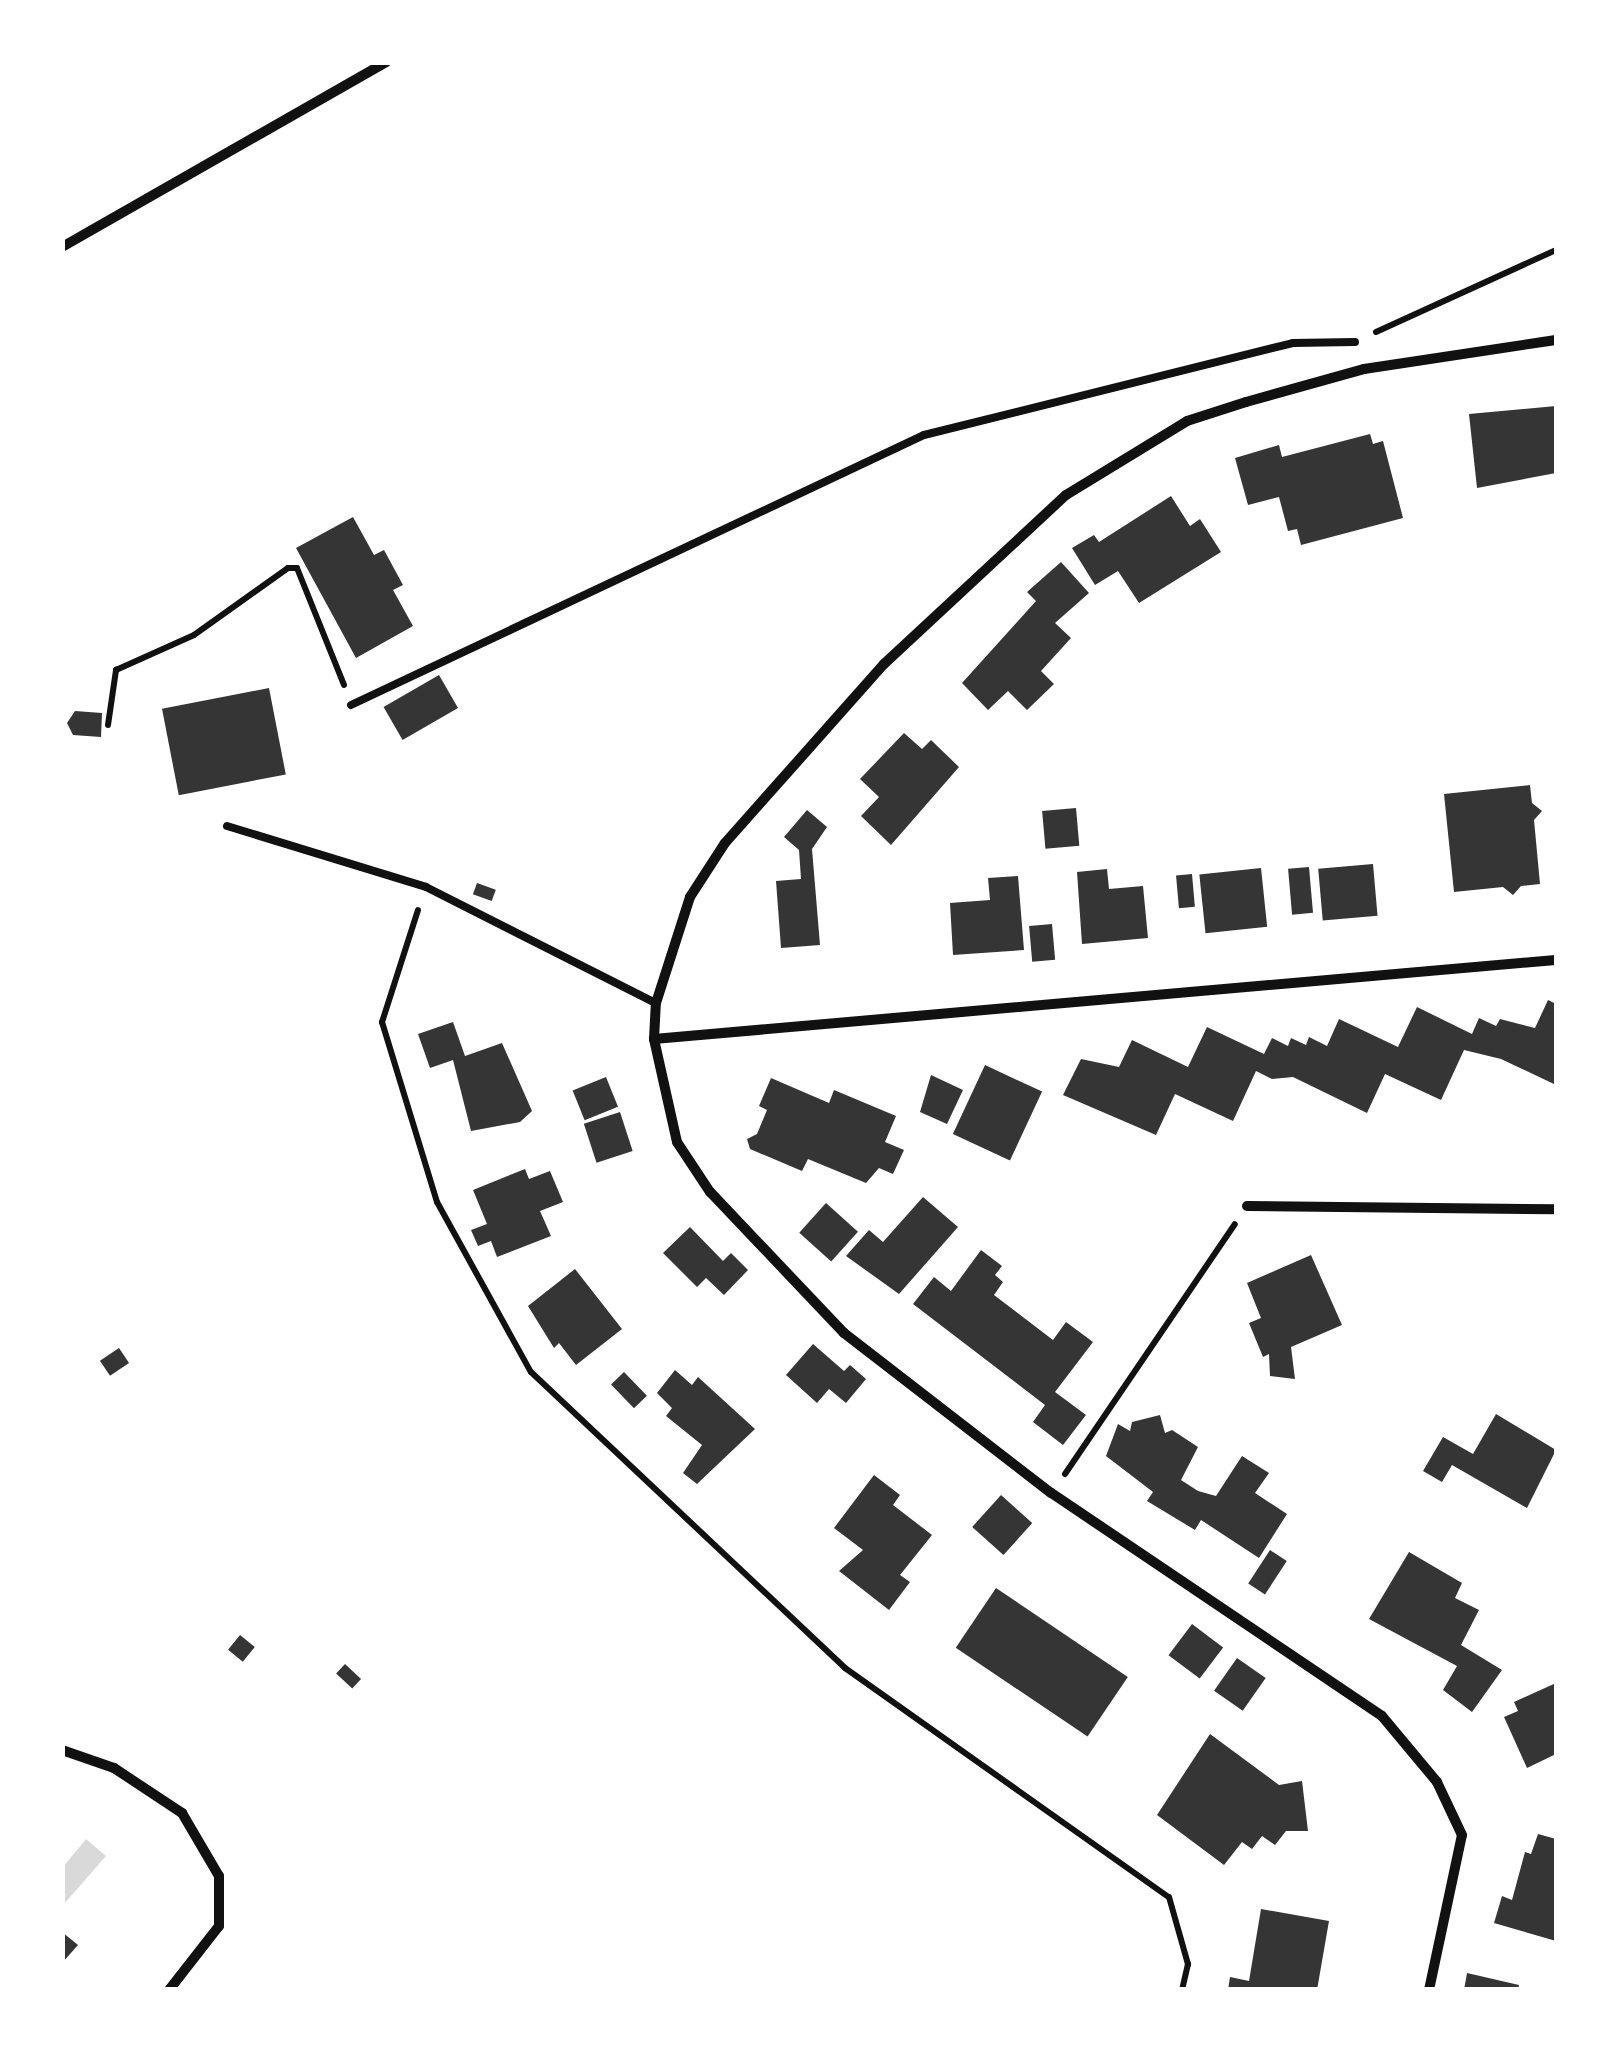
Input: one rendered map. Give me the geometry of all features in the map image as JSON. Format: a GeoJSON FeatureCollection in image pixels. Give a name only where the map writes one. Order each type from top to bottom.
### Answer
{"type":"FeatureCollection","features":[{"type":"Feature","properties":{"kind":"street"},"geometry":{"type":"LineString","coordinates":[[62,247],[386,62]]}},
{"type":"Feature","properties":{"kind":"street"},"geometry":{"type":"LineString","coordinates":[[1429,1990],[1462,1835],[1437,1782],[1382,1716],[1051,1493],[844,1333],[710,1192],[677,1142],[654,1039],[656,1003],[690,897],[725,843],[884,664],[1066,495],[1187,422],[1246,402],[1364,369],[1556,340]]}},
{"type":"Feature","properties":{"kind":"street"},"geometry":{"type":"LineString","coordinates":[[654,1039],[1556,960]]}},
{"type":"Feature","properties":{"kind":"street"},"geometry":{"type":"LineString","coordinates":[[1246,1206],[1556,1209]]}},
{"type":"Feature","properties":{"kind":"street"},"geometry":{"type":"LineString","coordinates":[[62,1750],[114,1768],[182,1813],[220,1876],[219,1926],[169,1990]]}},
{"type":"Feature","properties":{"kind":"lane"},"geometry":{"type":"LineString","coordinates":[[351,705],[924,435],[1294,343],[1355,342]]}},
{"type":"Feature","properties":{"kind":"lane"},"geometry":{"type":"LineString","coordinates":[[227,826],[426,888],[656,1003]]}},
{"type":"Feature","properties":{"kind":"path"},"geometry":{"type":"LineString","coordinates":[[1355,342],[1556,250]]}},
{"type":"Feature","properties":{"kind":"path"},"geometry":{"type":"LineString","coordinates":[[108,725],[116,670],[194,635],[288,568],[297,568],[339,673]]}},
{"type":"Feature","properties":{"kind":"path"},"geometry":{"type":"LineString","coordinates":[[426,888],[382,1022],[437,1202],[531,1372],[845,1668],[1169,1897],[1188,1964],[1182,1990]]}},
{"type":"Feature","properties":{"kind":"path"},"geometry":{"type":"LineString","coordinates":[[1070,1465],[1246,1206]]}},
{"type":"Feature","properties":{"kind":"shaded area"},"geometry":{"type":"Polygon","coordinates":[[[86,1839],[106,1856],[64,1904],[63,1867],[86,1839]]]}},
{"type":"Feature","properties":{"kind":"building"},"geometry":{"type":"Polygon","coordinates":[[[1556,406],[1556,473],[1477,488],[1469,414],[1556,406]]]}},
{"type":"Feature","properties":{"kind":"building"},"geometry":{"type":"Polygon","coordinates":[[[1370,434],[1373,444],[1383,441],[1403,518],[1301,545],[1297,529],[1288,531],[1279,497],[1248,505],[1235,458],[1279,445],[1282,457],[1370,434]]]}},
{"type":"Feature","properties":{"kind":"building"},"geometry":{"type":"Polygon","coordinates":[[[1171,496],[1190,526],[1200,519],[1221,552],[1139,603],[1118,571],[1095,585],[1072,548],[1094,535],[1099,542],[1171,496]]]}},
{"type":"Feature","properties":{"kind":"building"},"geometry":{"type":"Polygon","coordinates":[[[353,517],[374,555],[384,550],[403,585],[393,590],[413,626],[356,658],[296,548],[353,517]]]}},
{"type":"Feature","properties":{"kind":"building"},"geometry":{"type":"Polygon","coordinates":[[[1061,562],[1089,593],[1055,623],[1071,638],[1041,671],[1054,684],[1027,710],[1008,691],[988,710],[962,683],[1036,601],[1027,592],[1061,562]]]}},
{"type":"Feature","properties":{"kind":"building"},"geometry":{"type":"Polygon","coordinates":[[[439,675],[458,708],[403,740],[384,707],[439,675]]]}},
{"type":"Feature","properties":{"kind":"building"},"geometry":{"type":"Polygon","coordinates":[[[269,688],[286,774],[179,795],[162,709],[269,688]]]}},
{"type":"Feature","properties":{"kind":"building"},"geometry":{"type":"Polygon","coordinates":[[[75,711],[102,713],[101,737],[73,735],[67,723],[75,711]]]}},
{"type":"Feature","properties":{"kind":"building"},"geometry":{"type":"Polygon","coordinates":[[[904,733],[922,749],[931,740],[959,767],[891,845],[861,816],[879,797],[860,779],[904,733]]]}},
{"type":"Feature","properties":{"kind":"building"},"geometry":{"type":"Polygon","coordinates":[[[1530,785],[1532,803],[1542,811],[1534,820],[1540,884],[1521,886],[1513,895],[1503,887],[1454,892],[1444,794],[1530,785]]]}},
{"type":"Feature","properties":{"kind":"building"},"geometry":{"type":"Polygon","coordinates":[[[1076,808],[1079,846],[1045,849],[1042,811],[1076,808]]]}},
{"type":"Feature","properties":{"kind":"building"},"geometry":{"type":"Polygon","coordinates":[[[807,810],[827,827],[812,849],[820,945],[781,948],[776,881],[801,879],[799,850],[784,837],[807,810]]]}},
{"type":"Feature","properties":{"kind":"building"},"geometry":{"type":"Polygon","coordinates":[[[1373,864],[1378,916],[1323,921],[1318,869],[1373,864]]]}},
{"type":"Feature","properties":{"kind":"building"},"geometry":{"type":"Polygon","coordinates":[[[1309,867],[1313,913],[1292,915],[1288,869],[1309,867]]]}},
{"type":"Feature","properties":{"kind":"building"},"geometry":{"type":"Polygon","coordinates":[[[1261,868],[1267,927],[1206,933],[1199,874],[1261,868]]]}},
{"type":"Feature","properties":{"kind":"building"},"geometry":{"type":"Polygon","coordinates":[[[1107,869],[1109,889],[1143,886],[1148,938],[1082,944],[1077,872],[1107,869]]]}},
{"type":"Feature","properties":{"kind":"building"},"geometry":{"type":"Polygon","coordinates":[[[1192,874],[1195,907],[1179,908],[1176,875],[1192,874]]]}},
{"type":"Feature","properties":{"kind":"building"},"geometry":{"type":"Polygon","coordinates":[[[1018,876],[1024,950],[953,955],[950,903],[990,900],[988,878],[1018,876]]]}},
{"type":"Feature","properties":{"kind":"building"},"geometry":{"type":"Polygon","coordinates":[[[477,883],[496,890],[492,901],[473,894],[477,883]]]}},
{"type":"Feature","properties":{"kind":"building"},"geometry":{"type":"Polygon","coordinates":[[[1052,924],[1055,960],[1032,962],[1029,926],[1052,924]]]}},
{"type":"Feature","properties":{"kind":"building"},"geometry":{"type":"Polygon","coordinates":[[[1548,1000],[1556,1004],[1556,1085],[1501,1059],[1464,1050],[1441,1100],[1385,1074],[1367,1113],[1293,1077],[1272,1079],[1256,1071],[1233,1121],[1175,1094],[1156,1135],[1063,1095],[1081,1059],[1119,1067],[1132,1040],[1188,1067],[1207,1027],[1264,1054],[1272,1038],[1288,1046],[1291,1038],[1306,1045],[1309,1037],[1327,1046],[1339,1019],[1398,1047],[1417,1007],[1472,1034],[1479,1018],[1496,1026],[1500,1019],[1535,1028],[1548,1000]]]}},
{"type":"Feature","properties":{"kind":"building"},"geometry":{"type":"Polygon","coordinates":[[[453,1022],[465,1056],[502,1043],[532,1111],[520,1122],[471,1131],[453,1060],[430,1068],[418,1034],[453,1022]]]}},
{"type":"Feature","properties":{"kind":"building"},"geometry":{"type":"Polygon","coordinates":[[[985,1065],[1042,1092],[1010,1161],[953,1134],[985,1065]]]}},
{"type":"Feature","properties":{"kind":"building"},"geometry":{"type":"Polygon","coordinates":[[[931,1075],[963,1090],[947,1124],[920,1112],[931,1075]]]}},
{"type":"Feature","properties":{"kind":"building"},"geometry":{"type":"Polygon","coordinates":[[[606,1077],[618,1107],[585,1120],[573,1090],[606,1077]]]}},
{"type":"Feature","properties":{"kind":"building"},"geometry":{"type":"Polygon","coordinates":[[[771,1078],[829,1103],[834,1090],[896,1116],[885,1142],[904,1150],[893,1174],[879,1168],[866,1183],[808,1159],[802,1171],[750,1149],[747,1139],[757,1134],[767,1110],[759,1106],[771,1078]]]}},
{"type":"Feature","properties":{"kind":"building"},"geometry":{"type":"Polygon","coordinates":[[[620,1112],[633,1151],[597,1163],[584,1124],[620,1112]]]}},
{"type":"Feature","properties":{"kind":"building"},"geometry":{"type":"Polygon","coordinates":[[[525,1169],[529,1179],[550,1171],[563,1202],[540,1211],[551,1236],[497,1257],[491,1241],[478,1246],[471,1230],[487,1224],[473,1190],[525,1169]]]}},
{"type":"Feature","properties":{"kind":"building"},"geometry":{"type":"Polygon","coordinates":[[[923,1197],[958,1227],[899,1294],[846,1256],[869,1230],[883,1242],[923,1197]]]}},
{"type":"Feature","properties":{"kind":"building"},"geometry":{"type":"Polygon","coordinates":[[[826,1203],[858,1232],[831,1261],[799,1233],[826,1203]]]}},
{"type":"Feature","properties":{"kind":"building"},"geometry":{"type":"Polygon","coordinates":[[[690,1227],[723,1261],[731,1253],[748,1270],[724,1295],[706,1278],[697,1287],[663,1253],[690,1227]]]}},
{"type":"Feature","properties":{"kind":"building"},"geometry":{"type":"Polygon","coordinates":[[[981,1250],[1002,1266],[995,1275],[1003,1282],[994,1295],[1053,1340],[1066,1322],[1093,1342],[1055,1392],[1086,1415],[1063,1445],[1033,1422],[1045,1405],[913,1304],[934,1277],[951,1291],[981,1250]]]}},
{"type":"Feature","properties":{"kind":"building"},"geometry":{"type":"Polygon","coordinates":[[[1311,1255],[1342,1325],[1291,1347],[1295,1379],[1270,1376],[1269,1354],[1263,1357],[1249,1323],[1261,1318],[1247,1283],[1311,1255]]]}},
{"type":"Feature","properties":{"kind":"building"},"geometry":{"type":"Polygon","coordinates":[[[575,1269],[622,1329],[576,1365],[559,1343],[554,1348],[528,1306],[575,1269]]]}},
{"type":"Feature","properties":{"kind":"building"},"geometry":{"type":"Polygon","coordinates":[[[813,1344],[844,1371],[850,1365],[866,1379],[846,1403],[829,1389],[817,1403],[786,1375],[813,1344]]]}},
{"type":"Feature","properties":{"kind":"building"},"geometry":{"type":"Polygon","coordinates":[[[119,1348],[129,1363],[110,1376],[100,1361],[119,1348]]]}},
{"type":"Feature","properties":{"kind":"building"},"geometry":{"type":"Polygon","coordinates":[[[675,1370],[692,1385],[698,1377],[755,1429],[697,1484],[683,1473],[702,1445],[666,1416],[672,1408],[657,1393],[675,1370]]]}},
{"type":"Feature","properties":{"kind":"building"},"geometry":{"type":"Polygon","coordinates":[[[624,1372],[647,1396],[634,1408],[611,1385],[624,1372]]]}},
{"type":"Feature","properties":{"kind":"building"},"geometry":{"type":"Polygon","coordinates":[[[1496,1414],[1556,1450],[1527,1508],[1452,1465],[1442,1482],[1423,1471],[1443,1437],[1473,1454],[1496,1414]]]}},
{"type":"Feature","properties":{"kind":"building"},"geometry":{"type":"Polygon","coordinates":[[[1160,1415],[1165,1433],[1172,1430],[1198,1447],[1181,1480],[1198,1491],[1216,1496],[1242,1456],[1269,1473],[1255,1493],[1287,1514],[1259,1558],[1201,1520],[1195,1530],[1147,1501],[1153,1492],[1106,1456],[1118,1424],[1130,1431],[1132,1422],[1160,1415]]]}},
{"type":"Feature","properties":{"kind":"building"},"geometry":{"type":"Polygon","coordinates":[[[874,1475],[900,1495],[893,1505],[932,1535],[900,1575],[910,1582],[889,1610],[839,1571],[863,1550],[834,1528],[874,1475]]]}},
{"type":"Feature","properties":{"kind":"building"},"geometry":{"type":"Polygon","coordinates":[[[1001,1495],[1032,1523],[1003,1555],[972,1527],[1001,1495]]]}},
{"type":"Feature","properties":{"kind":"building"},"geometry":{"type":"Polygon","coordinates":[[[1270,1550],[1287,1561],[1265,1594],[1248,1584],[1270,1550]]]}},
{"type":"Feature","properties":{"kind":"building"},"geometry":{"type":"Polygon","coordinates":[[[1409,1552],[1462,1583],[1455,1598],[1479,1610],[1461,1645],[1502,1670],[1472,1712],[1443,1690],[1457,1666],[1369,1619],[1409,1552]]]}},
{"type":"Feature","properties":{"kind":"building"},"geometry":{"type":"Polygon","coordinates":[[[996,1588],[1128,1677],[1088,1737],[956,1648],[996,1588]]]}},
{"type":"Feature","properties":{"kind":"building"},"geometry":{"type":"Polygon","coordinates":[[[1192,1624],[1223,1647],[1200,1679],[1169,1655],[1192,1624]]]}},
{"type":"Feature","properties":{"kind":"building"},"geometry":{"type":"Polygon","coordinates":[[[240,1635],[255,1647],[243,1662],[228,1650],[240,1635]]]}},
{"type":"Feature","properties":{"kind":"building"},"geometry":{"type":"Polygon","coordinates":[[[1237,1658],[1266,1678],[1243,1711],[1214,1691],[1237,1658]]]}},
{"type":"Feature","properties":{"kind":"building"},"geometry":{"type":"Polygon","coordinates":[[[345,1664],[361,1679],[352,1689],[336,1674],[345,1664]]]}},
{"type":"Feature","properties":{"kind":"building"},"geometry":{"type":"Polygon","coordinates":[[[1556,1683],[1556,1754],[1527,1768],[1504,1717],[1518,1711],[1514,1702],[1556,1683]]]}},
{"type":"Feature","properties":{"kind":"building"},"geometry":{"type":"Polygon","coordinates":[[[1210,1734],[1279,1785],[1302,1781],[1308,1831],[1286,1831],[1275,1845],[1262,1836],[1252,1849],[1242,1842],[1224,1865],[1157,1815],[1210,1734]]]}},
{"type":"Feature","properties":{"kind":"building"},"geometry":{"type":"Polygon","coordinates":[[[1538,1834],[1556,1839],[1556,1941],[1494,1923],[1502,1896],[1512,1900],[1525,1852],[1531,1854],[1538,1834]]]}},
{"type":"Feature","properties":{"kind":"building"},"geometry":{"type":"Polygon","coordinates":[[[1261,1909],[1329,1921],[1317,1990],[1228,1990],[1230,1977],[1249,1981],[1261,1909]]]}},
{"type":"Feature","properties":{"kind":"building"},"geometry":{"type":"Polygon","coordinates":[[[62,1932],[78,1945],[62,1963],[62,1932]]]}},
{"type":"Feature","properties":{"kind":"building"},"geometry":{"type":"Polygon","coordinates":[[[1467,1973],[1519,1985],[1518,1990],[1464,1990],[1467,1973]]]}}]}
